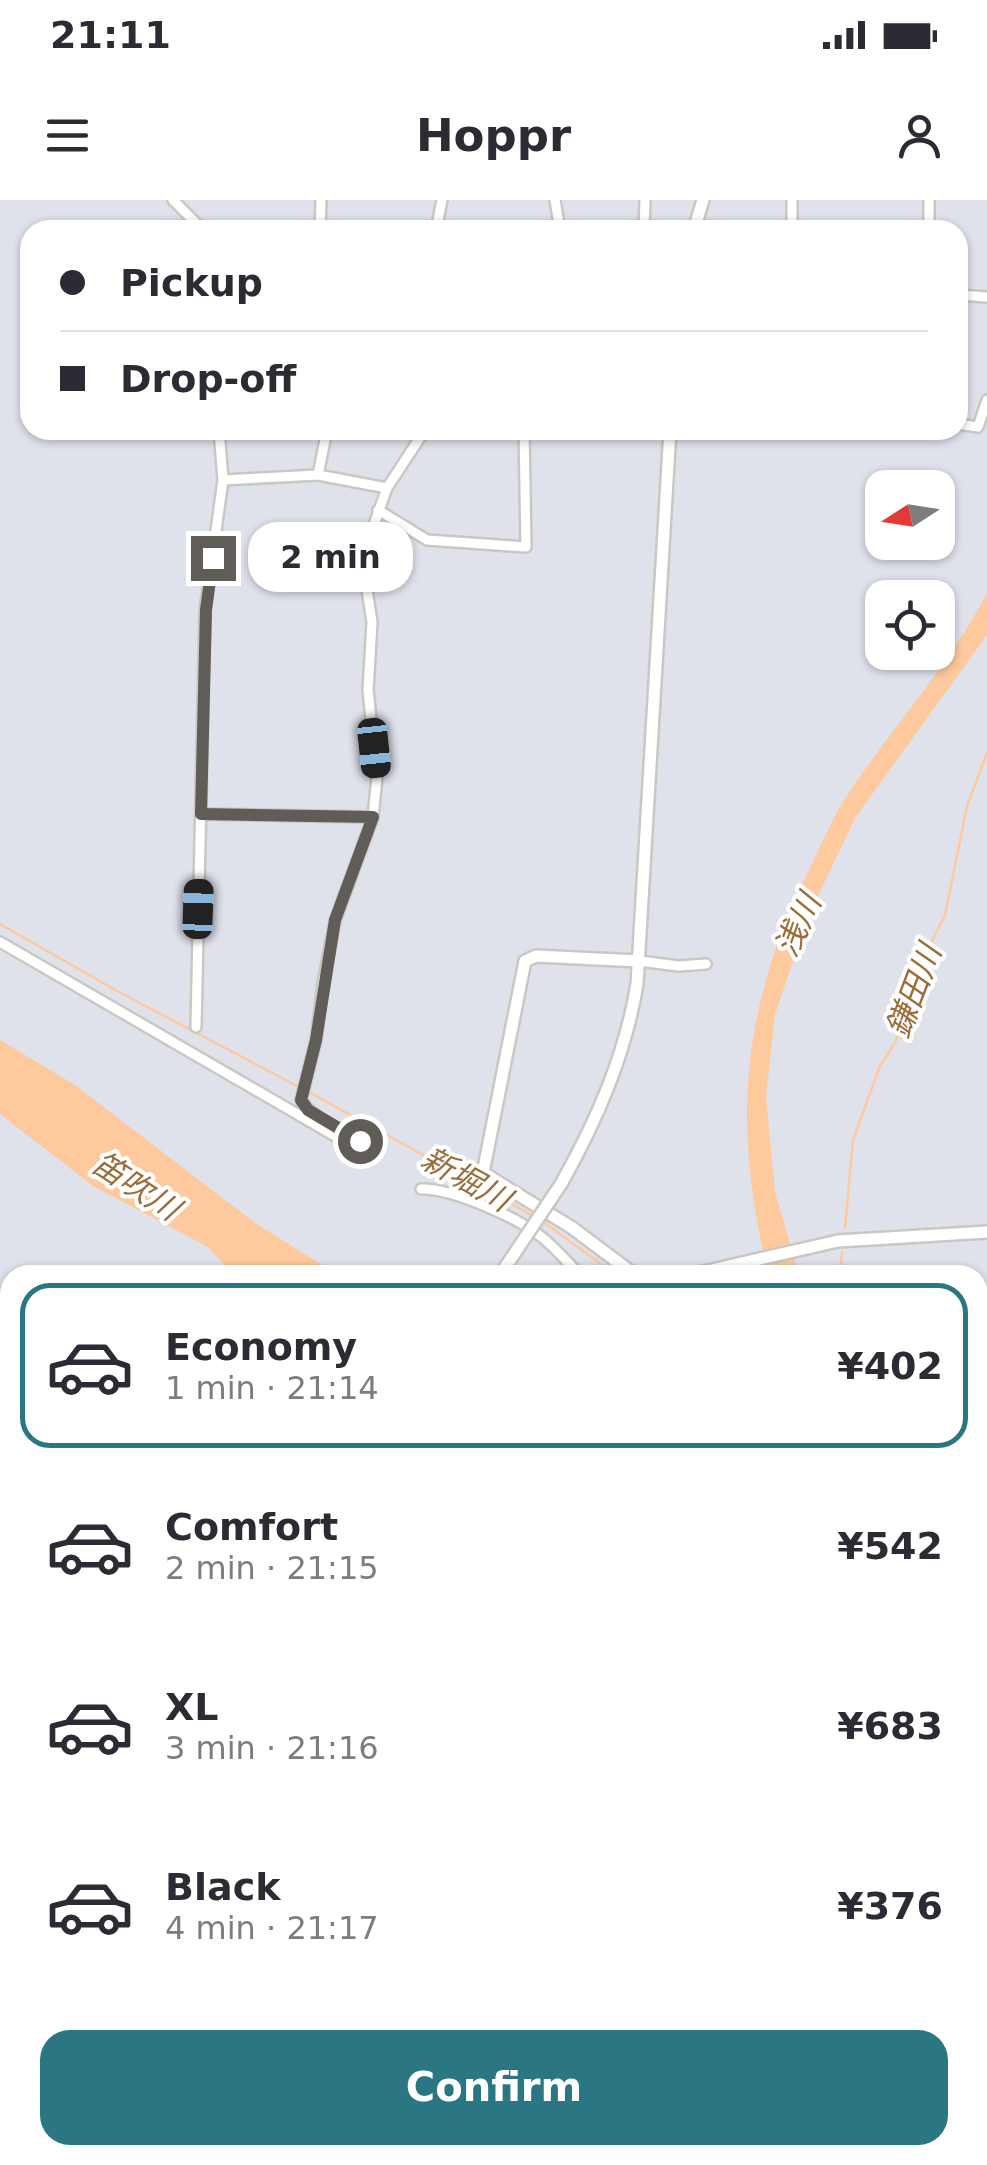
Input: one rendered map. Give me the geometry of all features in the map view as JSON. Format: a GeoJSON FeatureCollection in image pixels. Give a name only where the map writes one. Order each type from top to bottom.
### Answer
{"type":"FeatureCollection","features":[{"type":"Feature","properties":{"kind":"street"},"geometry":{"type":"LineString","coordinates":[[173,200],[193,220]]}},
{"type":"Feature","properties":{"kind":"street"},"geometry":{"type":"LineString","coordinates":[[968,426],[978,427],[987,400]]}},
{"type":"Feature","properties":{"kind":"street"},"geometry":{"type":"LineString","coordinates":[[196,1027],[206,610],[222,480],[220,440]]}},
{"type":"Feature","properties":{"kind":"street"},"geometry":{"type":"LineString","coordinates":[[318,475],[325,440]]}},
{"type":"Feature","properties":{"kind":"street"},"geometry":{"type":"LineString","coordinates":[[0,942],[364,1153],[360,1141],[308,1110],[301,1100],[316,1040],[335,920],[373,817],[377,777],[368,690],[372,622],[365,577],[366,547],[386,488],[418,440]]}},
{"type":"Feature","properties":{"kind":"street"},"geometry":{"type":"LineString","coordinates":[[378,510],[427,540],[526,548],[524,440]]}},
{"type":"Feature","properties":{"kind":"street"},"geometry":{"type":"LineString","coordinates":[[507,1265],[561,1184],[595,1122],[632,1010],[640,961],[669,440]]}},
{"type":"Feature","properties":{"kind":"street"},"geometry":{"type":"LineString","coordinates":[[222,480],[318,475],[386,488]]}},
{"type":"Feature","properties":{"kind":"street"},"geometry":{"type":"LineString","coordinates":[[201,814],[373,817]]}},
{"type":"Feature","properties":{"kind":"street"},"geometry":{"type":"LineString","coordinates":[[622,1265],[571,1227],[484,1173],[525,961],[536,956],[678,966],[706,964]]}},
{"type":"Feature","properties":{"kind":"street"},"geometry":{"type":"LineString","coordinates":[[420,1189],[437,1188],[518,1222],[541,1236],[570,1265]]}},
{"type":"Feature","properties":{"kind":"street"},"geometry":{"type":"LineString","coordinates":[[731,1265],[856,1239],[987,1232]]}},
{"type":"Feature","properties":{"kind":"water","name":"浅川"},"geometry":{"type":"Polygon","coordinates":[[[987,593],[987,635],[855,818],[807,919],[775,1015],[766,1097],[775,1192],[796,1265],[767,1265],[749,1166],[747,1114],[758,1014],[771,964],[789,914],[843,802],[938,670],[955,670],[956,645],[987,593]]]}},
{"type":"Feature","properties":{"kind":"water","name":"笛吹川"},"geometry":{"type":"Polygon","coordinates":[[[0,1040],[75,1085],[255,1223],[322,1265],[225,1265],[208,1247],[93,1186],[0,1114],[0,1040]]]}},
{"type":"Feature","properties":{"kind":"waterway","name":"鎌田川"},"geometry":{"type":"LineString","coordinates":[[845,1228],[853,1140],[880,1066],[896,1041],[909,986],[945,915],[967,806],[987,753]]}},
{"type":"Feature","properties":{"kind":"waterway","name":"新堀川"},"geometry":{"type":"LineString","coordinates":[[0,924],[297,1086]]}},
{"type":"Feature","properties":{"kind":"waterway","name":"新堀川"},"geometry":{"type":"LineString","coordinates":[[309,1092],[535,1217]]}},
{"type":"Feature","properties":{"kind":"waterway","name":"新堀川"},"geometry":{"type":"LineString","coordinates":[[542,1221],[602,1265]]}},
{"type":"Feature","properties":{"kind":"waterway","name":"鎌田川"},"geometry":{"type":"LineString","coordinates":[[841,1265],[842,1252]]}},
{"type":"Feature","properties":{"kind":"route"},"geometry":{"type":"LineString","coordinates":[[213,558],[206,610],[201,814],[373,817],[335,920],[308,1083],[301,1100],[308,1110],[360,1141]]}}]}
